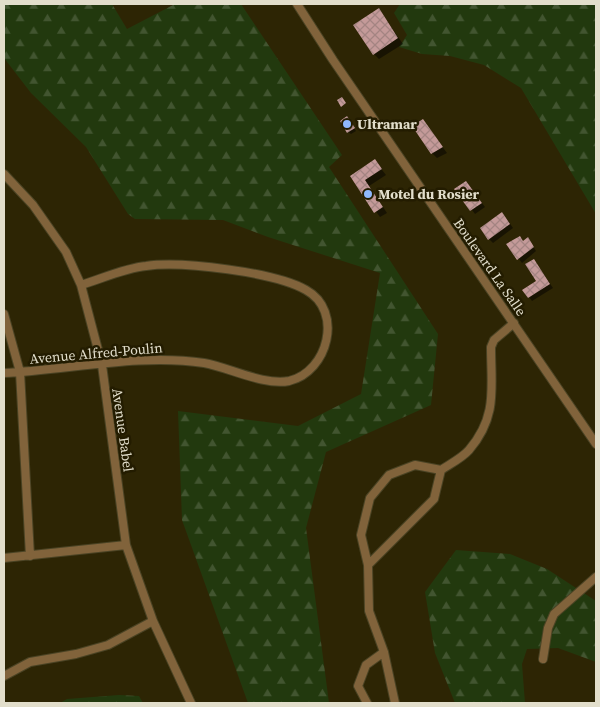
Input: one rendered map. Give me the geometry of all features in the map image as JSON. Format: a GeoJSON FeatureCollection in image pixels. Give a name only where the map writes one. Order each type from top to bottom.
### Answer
{"type":"FeatureCollection","features":[{"type":"Feature","properties":{"kind":"street","name":"Boulevard La Salle"},"geometry":{"type":"LineString","coordinates":[[297,4],[333,60],[596,444]]}},
{"type":"Feature","properties":{"kind":"street","name":"Avenue Babel"},"geometry":{"type":"LineString","coordinates":[[4,174],[33,205],[66,252],[81,285],[102,365],[126,546],[153,620],[191,703]]}},
{"type":"Feature","properties":{"kind":"street","name":"Avenue Alfred-Poulin"},"geometry":{"type":"LineString","coordinates":[[4,373],[166,358],[206,364],[271,381],[289,381],[313,369],[326,346],[327,319],[320,302],[307,290],[284,281],[202,265],[145,266],[81,285]]}},
{"type":"Feature","properties":{"kind":"street"},"geometry":{"type":"LineString","coordinates":[[4,314],[20,372],[30,556]]}},
{"type":"Feature","properties":{"kind":"street"},"geometry":{"type":"LineString","coordinates":[[368,565],[434,499],[441,470],[468,451],[488,421],[491,409],[491,347],[498,336],[514,324]]}},
{"type":"Feature","properties":{"kind":"street"},"geometry":{"type":"LineString","coordinates":[[395,703],[384,652],[369,611],[368,565],[361,536],[370,498],[388,475],[415,465],[441,470]]}},
{"type":"Feature","properties":{"kind":"street"},"geometry":{"type":"LineString","coordinates":[[4,558],[126,546]]}},
{"type":"Feature","properties":{"kind":"street"},"geometry":{"type":"LineString","coordinates":[[543,659],[548,628],[554,614],[596,577]]}},
{"type":"Feature","properties":{"kind":"street"},"geometry":{"type":"LineString","coordinates":[[4,676],[30,662],[76,654],[108,645],[153,620]]}},
{"type":"Feature","properties":{"kind":"street"},"geometry":{"type":"LineString","coordinates":[[367,703],[358,686],[366,665],[384,652]]}},
{"type":"Feature","properties":{"kind":"green space"},"geometry":{"type":"Polygon","coordinates":[[[4,4],[112,4],[127,29],[175,4],[241,4],[342,155],[329,167],[438,334],[431,405],[326,452],[306,528],[329,703],[248,703],[182,520],[178,411],[298,426],[361,394],[380,273],[268,237],[223,220],[135,219],[128,214],[86,147],[31,93],[4,58],[4,4]]]}},
{"type":"Feature","properties":{"kind":"green space"},"geometry":{"type":"Polygon","coordinates":[[[400,4],[596,4],[596,214],[521,88],[484,65],[450,56],[422,54],[399,47],[407,35],[394,13],[400,4]]]}},
{"type":"Feature","properties":{"kind":"green space"},"geometry":{"type":"Polygon","coordinates":[[[456,550],[510,554],[547,569],[596,601],[596,662],[558,648],[527,649],[522,664],[525,703],[455,703],[435,653],[425,592],[456,550]]]}},
{"type":"Feature","properties":{"kind":"green space"},"geometry":{"type":"Polygon","coordinates":[[[119,695],[139,696],[143,703],[60,703],[67,699],[119,695]]]}},
{"type":"Feature","properties":{"kind":"building"},"geometry":{"type":"Polygon","coordinates":[[[379,8],[398,38],[373,55],[353,25],[379,8]]]}},
{"type":"Feature","properties":{"kind":"building"},"geometry":{"type":"Polygon","coordinates":[[[342,97],[346,103],[341,107],[337,100],[342,97]]]}},
{"type":"Feature","properties":{"kind":"building","name":"Ultramar"},"geometry":{"type":"Polygon","coordinates":[[[347,116],[355,128],[347,133],[340,121],[347,116]]]}},
{"type":"Feature","properties":{"kind":"building"},"geometry":{"type":"Polygon","coordinates":[[[423,119],[443,147],[431,154],[412,126],[423,119]]]}},
{"type":"Feature","properties":{"kind":"building","name":"Motel du Rosier"},"geometry":{"type":"Polygon","coordinates":[[[375,159],[382,169],[365,180],[383,207],[374,213],[350,176],[375,159]]]}},
{"type":"Feature","properties":{"kind":"building"},"geometry":{"type":"Polygon","coordinates":[[[466,181],[482,203],[470,211],[454,189],[466,181]]]}},
{"type":"Feature","properties":{"kind":"building"},"geometry":{"type":"Polygon","coordinates":[[[502,212],[510,224],[488,240],[480,228],[502,212]]]}},
{"type":"Feature","properties":{"kind":"building"},"geometry":{"type":"Polygon","coordinates":[[[520,236],[523,241],[528,237],[534,247],[517,260],[506,244],[520,236]]]}},
{"type":"Feature","properties":{"kind":"building"},"geometry":{"type":"Polygon","coordinates":[[[534,259],[550,284],[528,298],[522,290],[536,281],[525,264],[534,259]]]}},
{"type":"Feature","properties":{"kind":"place","name":"Ultramar"},"geometry":{"type":"Point","coordinates":[347,124]}},
{"type":"Feature","properties":{"kind":"place","name":"Motel du Rosier"},"geometry":{"type":"Point","coordinates":[368,194]}}]}
